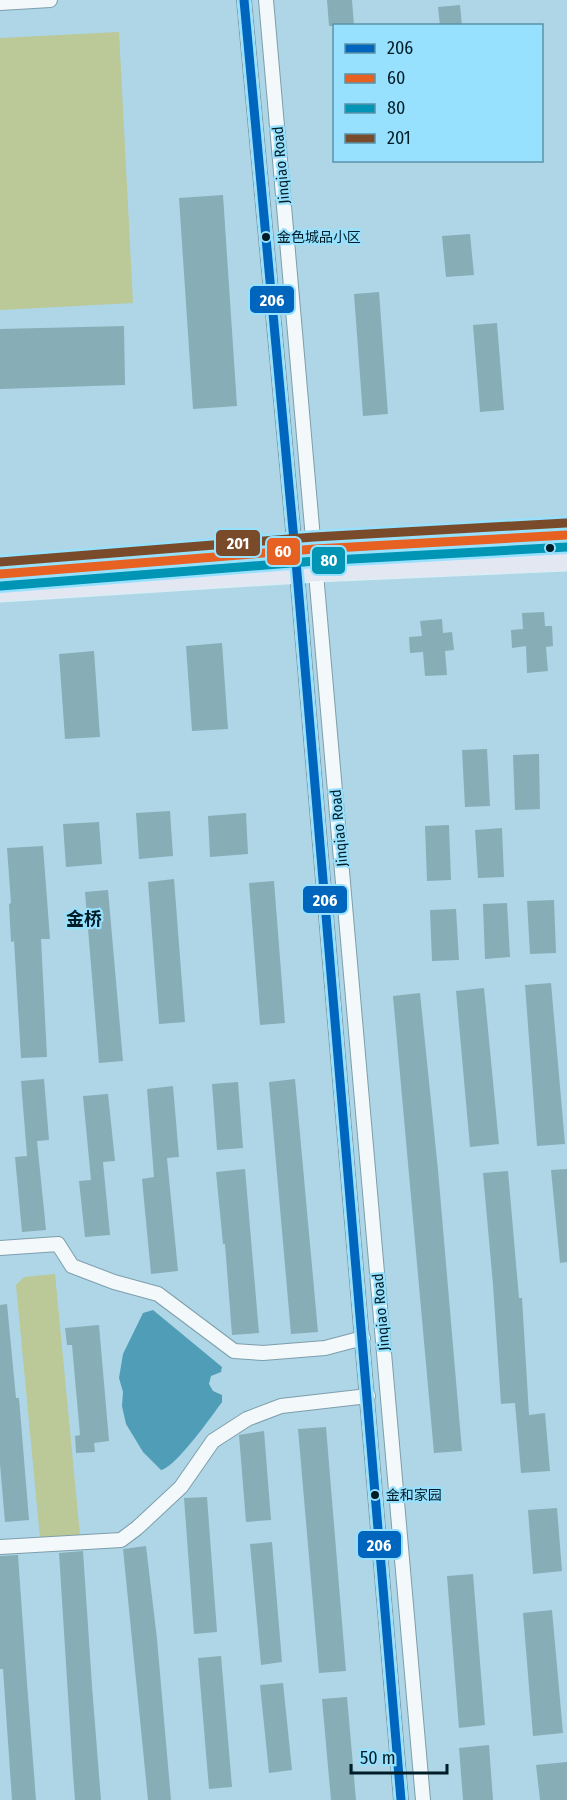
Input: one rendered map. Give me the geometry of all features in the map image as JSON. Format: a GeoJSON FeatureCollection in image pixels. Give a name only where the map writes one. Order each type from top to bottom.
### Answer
{"type":"FeatureCollection","features":[{"type":"Feature","properties":{"kind":"main road"},"geometry":{"type":"LineString","coordinates":[[0,574],[295,550],[567,535]]}},
{"type":"Feature","properties":{"kind":"main road"},"geometry":{"type":"LineString","coordinates":[[0,592],[297,573],[567,561]]}},
{"type":"Feature","properties":{"kind":"street"},"geometry":{"type":"LineString","coordinates":[[0,3],[50,0]]}},
{"type":"Feature","properties":{"kind":"street","name":"Jinqiao Road"},"geometry":{"type":"LineString","coordinates":[[244,0],[295,550],[401,1800]]}},
{"type":"Feature","properties":{"kind":"street","name":"Jinqiao Road"},"geometry":{"type":"LineString","coordinates":[[266,0],[423,1800]]}},
{"type":"Feature","properties":{"kind":"street"},"geometry":{"type":"LineString","coordinates":[[0,1248],[58,1244],[72,1266],[114,1282],[158,1294],[234,1351],[263,1353],[325,1348],[363,1338]]}},
{"type":"Feature","properties":{"kind":"street"},"geometry":{"type":"LineString","coordinates":[[0,1547],[121,1540],[181,1487],[213,1441],[247,1419],[281,1406],[368,1396]]}},
{"type":"Feature","properties":{"kind":"green space"},"geometry":{"type":"Polygon","coordinates":[[[119,32],[133,303],[0,310],[0,38],[119,32]]]}},
{"type":"Feature","properties":{"kind":"green space"},"geometry":{"type":"Polygon","coordinates":[[[55,1274],[80,1535],[50,1540],[40,1538],[16,1285],[24,1277],[55,1274]]]}},
{"type":"Feature","properties":{"kind":"water"},"geometry":{"type":"Polygon","coordinates":[[[153,1310],[222,1367],[221,1372],[211,1376],[209,1384],[213,1391],[222,1395],[222,1402],[184,1451],[161,1470],[143,1452],[126,1424],[122,1406],[123,1392],[119,1378],[123,1354],[143,1313],[153,1310]]]}},
{"type":"Feature","properties":{"kind":"building"},"geometry":{"type":"Polygon","coordinates":[[[327,0],[352,0],[354,24],[329,26],[327,0]]]}},
{"type":"Feature","properties":{"kind":"building"},"geometry":{"type":"Polygon","coordinates":[[[460,5],[462,24],[440,24],[438,7],[460,5]]]}},
{"type":"Feature","properties":{"kind":"building"},"geometry":{"type":"Polygon","coordinates":[[[223,195],[237,406],[193,409],[179,198],[223,195]]]}},
{"type":"Feature","properties":{"kind":"building"},"geometry":{"type":"Polygon","coordinates":[[[470,234],[474,275],[446,277],[442,236],[470,234]]]}},
{"type":"Feature","properties":{"kind":"building"},"geometry":{"type":"Polygon","coordinates":[[[379,292],[388,414],[363,416],[354,294],[379,292]]]}},
{"type":"Feature","properties":{"kind":"building"},"geometry":{"type":"Polygon","coordinates":[[[497,323],[504,410],[480,412],[473,325],[497,323]]]}},
{"type":"Feature","properties":{"kind":"building"},"geometry":{"type":"Polygon","coordinates":[[[124,326],[125,385],[0,389],[0,329],[124,326]]]}},
{"type":"Feature","properties":{"kind":"building"},"geometry":{"type":"Polygon","coordinates":[[[544,612],[545,626],[552,626],[553,646],[546,647],[548,671],[527,673],[526,646],[512,648],[511,630],[523,629],[522,613],[544,612]]]}},
{"type":"Feature","properties":{"kind":"building"},"geometry":{"type":"Polygon","coordinates":[[[442,619],[443,633],[452,632],[454,650],[445,651],[447,675],[425,676],[423,652],[410,653],[409,637],[422,636],[420,621],[442,619]]]}},
{"type":"Feature","properties":{"kind":"building"},"geometry":{"type":"Polygon","coordinates":[[[222,643],[228,729],[192,731],[186,646],[222,643]]]}},
{"type":"Feature","properties":{"kind":"building"},"geometry":{"type":"Polygon","coordinates":[[[94,651],[100,737],[65,739],[59,654],[94,651]]]}},
{"type":"Feature","properties":{"kind":"building"},"geometry":{"type":"Polygon","coordinates":[[[487,749],[490,806],[465,807],[462,750],[487,749]]]}},
{"type":"Feature","properties":{"kind":"building"},"geometry":{"type":"Polygon","coordinates":[[[539,754],[540,809],[515,810],[513,755],[539,754]]]}},
{"type":"Feature","properties":{"kind":"building"},"geometry":{"type":"Polygon","coordinates":[[[170,811],[173,856],[139,859],[136,813],[170,811]]]}},
{"type":"Feature","properties":{"kind":"building"},"geometry":{"type":"Polygon","coordinates":[[[246,813],[248,854],[210,857],[208,816],[246,813]]]}},
{"type":"Feature","properties":{"kind":"building"},"geometry":{"type":"Polygon","coordinates":[[[99,822],[102,864],[66,867],[63,824],[99,822]]]}},
{"type":"Feature","properties":{"kind":"building"},"geometry":{"type":"Polygon","coordinates":[[[449,825],[451,880],[427,881],[425,826],[449,825]]]}},
{"type":"Feature","properties":{"kind":"building"},"geometry":{"type":"Polygon","coordinates":[[[502,828],[504,877],[478,878],[475,830],[502,828]]]}},
{"type":"Feature","properties":{"kind":"building"},"geometry":{"type":"Polygon","coordinates":[[[43,846],[50,939],[41,939],[47,1057],[21,1058],[14,941],[11,942],[7,848],[43,846]]]}},
{"type":"Feature","properties":{"kind":"building"},"geometry":{"type":"Polygon","coordinates":[[[174,879],[185,1022],[159,1024],[148,882],[174,879]]]}},
{"type":"Feature","properties":{"kind":"building"},"geometry":{"type":"Polygon","coordinates":[[[274,881],[285,1023],[260,1025],[249,883],[274,881]]]}},
{"type":"Feature","properties":{"kind":"building"},"geometry":{"type":"Polygon","coordinates":[[[108,890],[123,1061],[99,1063],[85,892],[108,890]]]}},
{"type":"Feature","properties":{"kind":"building"},"geometry":{"type":"Polygon","coordinates":[[[554,900],[556,953],[530,954],[527,901],[554,900]]]}},
{"type":"Feature","properties":{"kind":"building"},"geometry":{"type":"Polygon","coordinates":[[[507,903],[510,957],[485,959],[483,904],[507,903]]]}},
{"type":"Feature","properties":{"kind":"building"},"geometry":{"type":"Polygon","coordinates":[[[456,909],[459,960],[432,961],[430,910],[456,909]]]}},
{"type":"Feature","properties":{"kind":"building"},"geometry":{"type":"Polygon","coordinates":[[[551,983],[565,1144],[537,1146],[525,985],[551,983]]]}},
{"type":"Feature","properties":{"kind":"building"},"geometry":{"type":"Polygon","coordinates":[[[484,988],[499,1144],[470,1147],[456,991],[484,988]]]}},
{"type":"Feature","properties":{"kind":"building"},"geometry":{"type":"Polygon","coordinates":[[[420,993],[462,1451],[434,1453],[393,996],[420,993]]]}},
{"type":"Feature","properties":{"kind":"building"},"geometry":{"type":"Polygon","coordinates":[[[44,1079],[49,1140],[37,1141],[46,1230],[22,1232],[15,1157],[27,1156],[21,1081],[44,1079]]]}},
{"type":"Feature","properties":{"kind":"building"},"geometry":{"type":"Polygon","coordinates":[[[295,1079],[318,1332],[291,1334],[269,1082],[295,1079]]]}},
{"type":"Feature","properties":{"kind":"building"},"geometry":{"type":"Polygon","coordinates":[[[238,1082],[243,1148],[217,1150],[212,1084],[238,1082]]]}},
{"type":"Feature","properties":{"kind":"building"},"geometry":{"type":"Polygon","coordinates":[[[173,1086],[179,1157],[167,1158],[178,1271],[151,1274],[142,1179],[154,1177],[147,1089],[173,1086]]]}},
{"type":"Feature","properties":{"kind":"building"},"geometry":{"type":"Polygon","coordinates":[[[108,1094],[115,1161],[103,1162],[110,1235],[85,1237],[79,1181],[91,1180],[83,1096],[108,1094]]]}},
{"type":"Feature","properties":{"kind":"building"},"geometry":{"type":"Polygon","coordinates":[[[245,1169],[259,1333],[232,1335],[225,1244],[223,1244],[216,1172],[245,1169]]]}},
{"type":"Feature","properties":{"kind":"building"},"geometry":{"type":"Polygon","coordinates":[[[567,1169],[567,1262],[560,1263],[551,1170],[567,1169]]]}},
{"type":"Feature","properties":{"kind":"building"},"geometry":{"type":"Polygon","coordinates":[[[508,1171],[519,1298],[522,1298],[529,1415],[545,1413],[550,1471],[521,1473],[515,1403],[501,1404],[483,1173],[508,1171]]]}},
{"type":"Feature","properties":{"kind":"building"},"geometry":{"type":"Polygon","coordinates":[[[7,1304],[16,1398],[19,1398],[29,1520],[5,1522],[0,1464],[0,1305],[7,1304]]]}},
{"type":"Feature","properties":{"kind":"building"},"geometry":{"type":"Polygon","coordinates":[[[99,1325],[109,1441],[94,1443],[95,1452],[76,1453],[75,1436],[80,1435],[72,1345],[67,1345],[65,1328],[99,1325]]]}},
{"type":"Feature","properties":{"kind":"building"},"geometry":{"type":"Polygon","coordinates":[[[326,1427],[346,1671],[319,1673],[298,1429],[326,1427]]]}},
{"type":"Feature","properties":{"kind":"building"},"geometry":{"type":"Polygon","coordinates":[[[264,1431],[271,1520],[246,1522],[239,1435],[264,1431]]]}},
{"type":"Feature","properties":{"kind":"building"},"geometry":{"type":"Polygon","coordinates":[[[207,1497],[217,1632],[194,1634],[184,1498],[207,1497]]]}},
{"type":"Feature","properties":{"kind":"building"},"geometry":{"type":"Polygon","coordinates":[[[557,1508],[562,1571],[533,1574],[528,1510],[557,1508]]]}},
{"type":"Feature","properties":{"kind":"building"},"geometry":{"type":"Polygon","coordinates":[[[272,1542],[282,1662],[261,1665],[250,1544],[272,1542]]]}},
{"type":"Feature","properties":{"kind":"building"},"geometry":{"type":"Polygon","coordinates":[[[146,1546],[157,1639],[171,1800],[148,1800],[123,1549],[146,1546]]]}},
{"type":"Feature","properties":{"kind":"building"},"geometry":{"type":"Polygon","coordinates":[[[83,1551],[101,1800],[75,1800],[73,1774],[59,1553],[83,1551]]]}},
{"type":"Feature","properties":{"kind":"building"},"geometry":{"type":"Polygon","coordinates":[[[18,1555],[36,1800],[12,1800],[3,1669],[0,1669],[0,1556],[18,1555]]]}},
{"type":"Feature","properties":{"kind":"building"},"geometry":{"type":"Polygon","coordinates":[[[473,1574],[485,1725],[459,1728],[447,1576],[473,1574]]]}},
{"type":"Feature","properties":{"kind":"building"},"geometry":{"type":"Polygon","coordinates":[[[552,1610],[563,1733],[533,1736],[523,1613],[552,1610]]]}},
{"type":"Feature","properties":{"kind":"building"},"geometry":{"type":"Polygon","coordinates":[[[221,1656],[232,1787],[209,1789],[198,1658],[221,1656]]]}},
{"type":"Feature","properties":{"kind":"building"},"geometry":{"type":"Polygon","coordinates":[[[283,1683],[292,1770],[269,1773],[260,1685],[283,1683]]]}},
{"type":"Feature","properties":{"kind":"building"},"geometry":{"type":"Polygon","coordinates":[[[347,1697],[356,1800],[331,1800],[322,1699],[347,1697]]]}},
{"type":"Feature","properties":{"kind":"building"},"geometry":{"type":"Polygon","coordinates":[[[489,1745],[493,1800],[463,1800],[459,1748],[489,1745]]]}},
{"type":"Feature","properties":{"kind":"building"},"geometry":{"type":"Polygon","coordinates":[[[567,1762],[567,1800],[540,1800],[536,1765],[567,1762]]]}},
{"type":"Feature","properties":{"kind":"transit line","name":"206"},"geometry":{"type":"LineString","coordinates":[[244,0],[297,573],[401,1800]]}},
{"type":"Feature","properties":{"kind":"transit line","name":"201"},"geometry":{"type":"LineString","coordinates":[[0,562],[314,537],[566,523]]}},
{"type":"Feature","properties":{"kind":"transit line","name":"60"},"geometry":{"type":"LineString","coordinates":[[0,574],[315,549],[567,535]]}},
{"type":"Feature","properties":{"kind":"transit line","name":"80"},"geometry":{"type":"LineString","coordinates":[[1,586],[316,561],[567,547]]}},
{"type":"Feature","properties":{"kind":"place","name":"金色城品小区"},"geometry":{"type":"Point","coordinates":[266,237]}},
{"type":"Feature","properties":{"kind":"place","name":"金和家园"},"geometry":{"type":"Point","coordinates":[375,1495]}},
{"type":"Feature","properties":{"kind":"district","name":"金桥"},"geometry":{"type":"Point","coordinates":[84,919]}}]}
